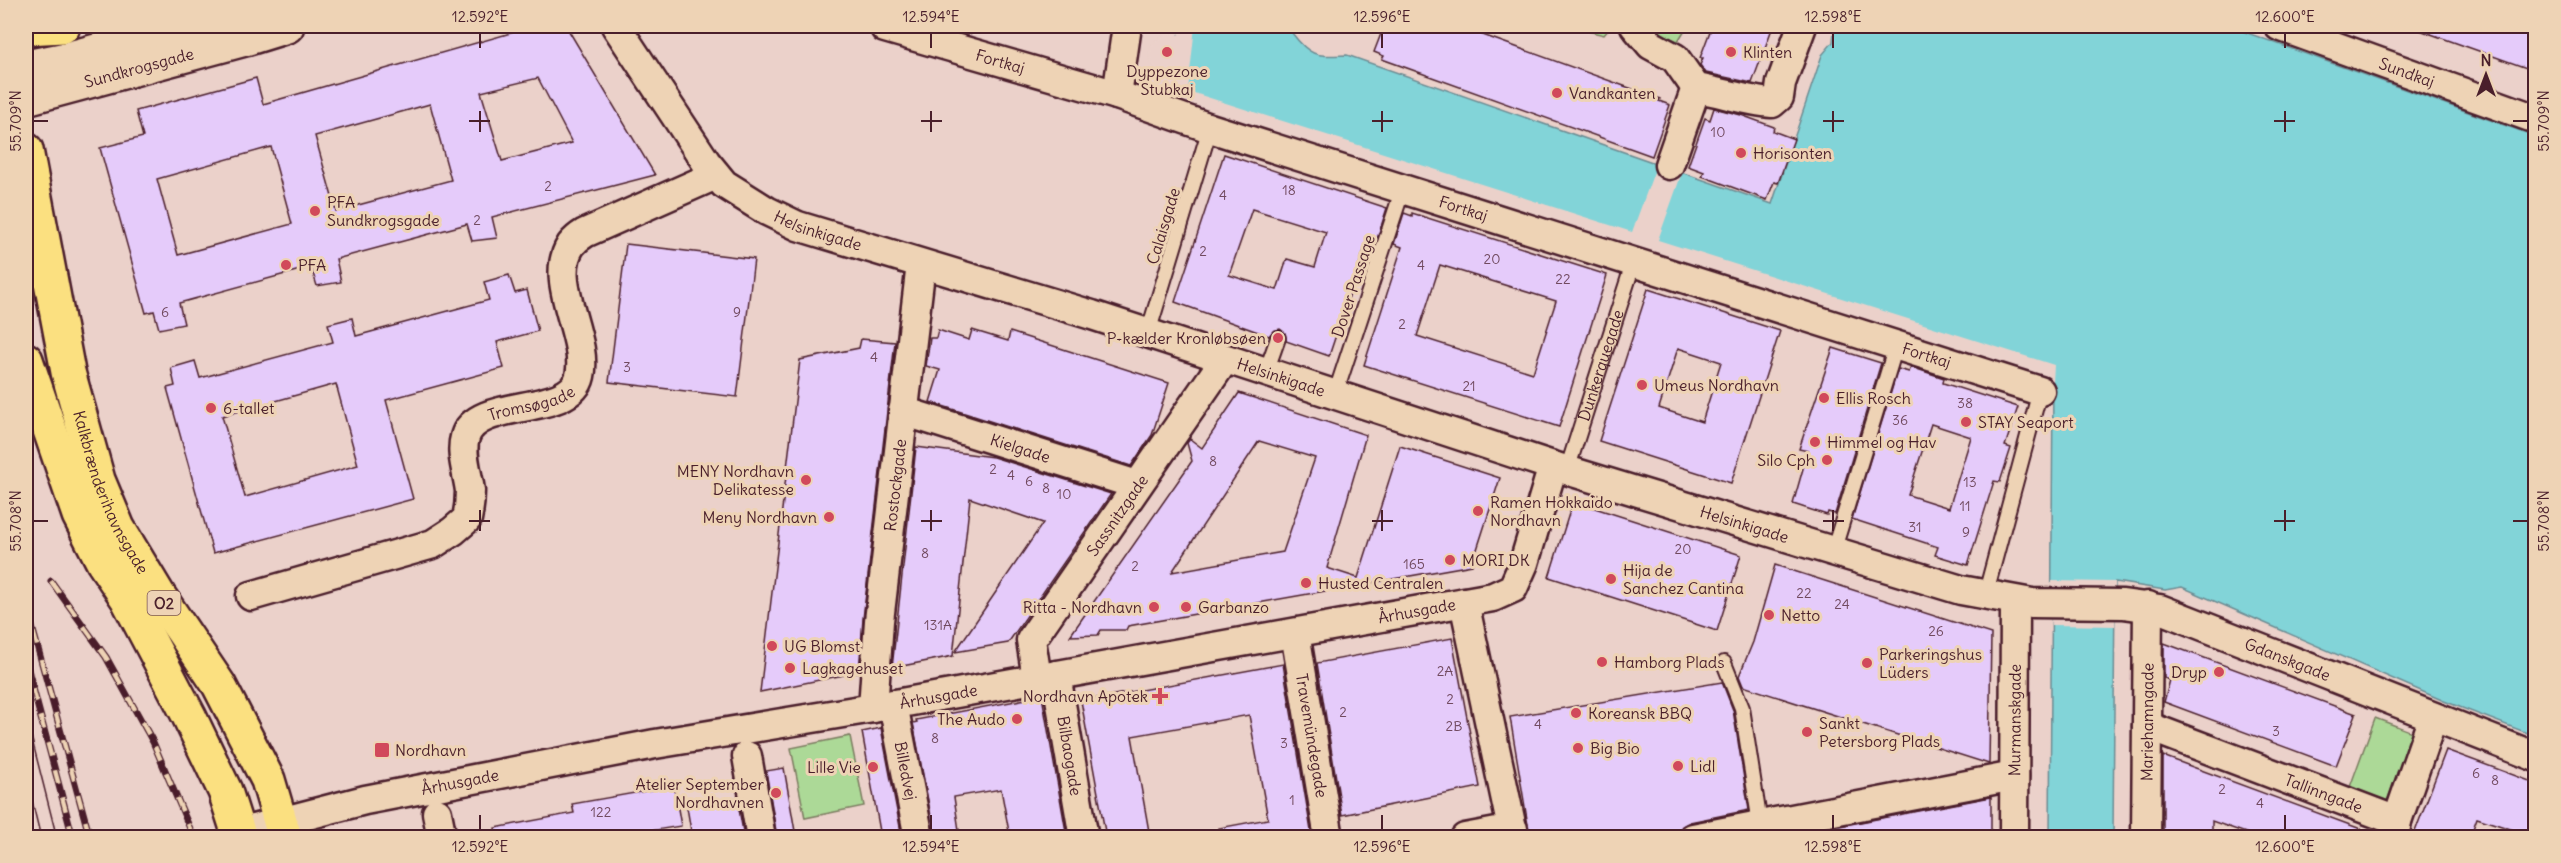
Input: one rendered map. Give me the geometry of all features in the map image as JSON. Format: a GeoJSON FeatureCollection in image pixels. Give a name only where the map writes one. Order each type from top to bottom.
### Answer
{"type":"FeatureCollection","features":[{"type":"Feature","properties":{"kind":"main road"},"geometry":{"type":"LineString","coordinates":[[26,28],[63,26]]}},
{"type":"Feature","properties":{"kind":"main road","name":"Kalkbrænderihavnsgade"},"geometry":{"type":"LineString","coordinates":[[26,150],[68,372],[98,480],[118,528],[159,596],[219,685],[268,780],[283,830]]}},
{"type":"Feature","properties":{"kind":"main road","name":"Kalkbrænderihavnsgade"},"geometry":{"type":"LineString","coordinates":[[26,360],[79,515],[103,562],[128,598],[189,716],[225,791],[239,835]]}},
{"type":"Feature","properties":{"kind":"street","name":"Sundkrogsgade"},"geometry":{"type":"LineString","coordinates":[[26,67],[67,59],[189,26]]}},
{"type":"Feature","properties":{"kind":"street","name":"Sundkrogsgade"},"geometry":{"type":"LineString","coordinates":[[26,98],[287,26]]}},
{"type":"Feature","properties":{"kind":"street","name":"Helsinkigade"},"geometry":{"type":"LineString","coordinates":[[616,26],[724,184],[766,212],[798,226],[1148,333],[1560,468],[1833,552],[1984,596],[2023,602]]}},
{"type":"Feature","properties":{"kind":"street"},"geometry":{"type":"LineString","coordinates":[[1117,95],[1127,26]]}},
{"type":"Feature","properties":{"kind":"street"},"geometry":{"type":"LineString","coordinates":[[1635,26],[1651,45],[1676,58],[1696,88],[1724,92],[1749,101],[1772,103],[1779,97],[1781,83],[1802,26]]}},
{"type":"Feature","properties":{"kind":"street","name":"Sundkaj"},"geometry":{"type":"LineString","coordinates":[[2279,26],[2535,118]]}},
{"type":"Feature","properties":{"kind":"street","name":"Fortkaj"},"geometry":{"type":"LineString","coordinates":[[885,28],[1117,95],[1210,128],[2040,391]]}},
{"type":"Feature","properties":{"kind":"street"},"geometry":{"type":"LineString","coordinates":[[1669,165],[1696,88]]}},
{"type":"Feature","properties":{"kind":"street","name":"Tromsøgade"},"geometry":{"type":"LineString","coordinates":[[251,596],[433,544],[467,519],[470,491],[463,449],[465,436],[471,424],[484,418],[562,396],[574,388],[580,377],[581,360],[565,281],[565,262],[571,245],[585,233],[716,175]]}},
{"type":"Feature","properties":{"kind":"street","name":"Rostockgade"},"geometry":{"type":"LineString","coordinates":[[883,706],[879,621],[921,264]]}},
{"type":"Feature","properties":{"kind":"street","name":"Sassnitzgade"},"geometry":{"type":"LineString","coordinates":[[1046,677],[1031,640],[1225,359]]}},
{"type":"Feature","properties":{"kind":"street","name":"Kielgade"},"geometry":{"type":"LineString","coordinates":[[903,411],[1137,485]]}},
{"type":"Feature","properties":{"kind":"street","name":"Århusgade"},"geometry":{"type":"LineString","coordinates":[[239,835],[283,830],[365,800],[700,735],[883,706],[1492,597],[1513,588],[1560,468]]}},
{"type":"Feature","properties":{"kind":"street"},"geometry":{"type":"LineString","coordinates":[[1464,602],[1513,833],[1465,837]]}},
{"type":"Feature","properties":{"kind":"street","name":"Gdanskgade"},"geometry":{"type":"LineString","coordinates":[[2023,602],[2135,605],[2535,757]]}},
{"type":"Feature","properties":{"kind":"street","name":"Murmanskgade"},"geometry":{"type":"LineString","coordinates":[[2014,837],[2014,776],[2023,602]]}},
{"type":"Feature","properties":{"kind":"street","name":"Mariehamngade"},"geometry":{"type":"LineString","coordinates":[[2135,605],[2147,726],[2146,837]]}},
{"type":"Feature","properties":{"kind":"street","name":"Travemündegade"},"geometry":{"type":"LineString","coordinates":[[1295,633],[1329,837]]}},
{"type":"Feature","properties":{"kind":"street","name":"Bilbaogade"},"geometry":{"type":"LineString","coordinates":[[1046,677],[1084,837]]}},
{"type":"Feature","properties":{"kind":"street","name":"Billedvej"},"geometry":{"type":"LineString","coordinates":[[883,706],[919,837]]}},
{"type":"Feature","properties":{"kind":"street","name":"Tallinngade"},"geometry":{"type":"LineString","coordinates":[[2147,726],[2395,829],[2433,717]]}},
{"type":"Feature","properties":{"kind":"street"},"geometry":{"type":"LineString","coordinates":[[747,756],[761,837]]}},
{"type":"Feature","properties":{"kind":"street"},"geometry":{"type":"LineString","coordinates":[[1693,837],[1732,833],[1760,824],[2014,776]]}},
{"type":"Feature","properties":{"kind":"lane","name":"Calaisgade"},"geometry":{"type":"LineString","coordinates":[[1148,333],[1210,128]]}},
{"type":"Feature","properties":{"kind":"lane","name":"Dover Passage"},"geometry":{"type":"LineString","coordinates":[[1335,395],[1403,188]]}},
{"type":"Feature","properties":{"kind":"lane","name":"Dunkerquegade"},"geometry":{"type":"LineString","coordinates":[[1560,468],[1634,261]]}},
{"type":"Feature","properties":{"kind":"lane"},"geometry":{"type":"LineString","coordinates":[[1266,372],[1278,339]]}},
{"type":"Feature","properties":{"kind":"lane"},"geometry":{"type":"LineString","coordinates":[[1833,552],[1896,346]]}},
{"type":"Feature","properties":{"kind":"lane"},"geometry":{"type":"LineString","coordinates":[[1984,596],[2040,391]]}},
{"type":"Feature","properties":{"kind":"lane"},"geometry":{"type":"LineString","coordinates":[[1724,663],[1742,708],[1760,824]]}},
{"type":"Feature","properties":{"kind":"green space"},"geometry":{"type":"Polygon","coordinates":[[[1567,26],[1611,26],[1611,27],[1604,35],[1567,26]]]}},
{"type":"Feature","properties":{"kind":"green space"},"geometry":{"type":"Polygon","coordinates":[[[1649,26],[1684,26],[1686,28],[1678,41],[1649,26]]]}},
{"type":"Feature","properties":{"kind":"green space"},"geometry":{"type":"Polygon","coordinates":[[[2375,718],[2412,732],[2387,801],[2350,787],[2375,718]]]}},
{"type":"Feature","properties":{"kind":"green space"},"geometry":{"type":"Polygon","coordinates":[[[850,736],[864,806],[805,818],[791,748],[850,736]]]}},
{"type":"Feature","properties":{"kind":"water"},"geometry":{"type":"Polygon","coordinates":[[[1183,26],[1294,26],[1292,33],[1304,47],[1315,54],[1347,55],[1772,204],[1822,55],[1833,42],[1834,31],[1840,26],[2228,26],[2535,136],[2535,736],[2444,701],[2182,587],[2165,590],[2115,582],[2113,837],[2050,837],[2053,382],[1175,101],[1179,59],[1178,38],[1183,26]]]}},
{"type":"Feature","properties":{"kind":"pier"},"geometry":{"type":"Polygon","coordinates":[[[1180,26],[1195,26],[1188,91],[1632,232],[1658,161],[1683,170],[1658,240],[2054,365],[2053,382],[1172,100],[1176,68],[1167,71],[1157,69],[1151,63],[1149,54],[1153,43],[1161,37],[1171,33],[1179,35],[1180,26]]]}},
{"type":"Feature","properties":{"kind":"pier"},"geometry":{"type":"Polygon","coordinates":[[[2052,581],[2115,582],[2115,626],[2051,625],[2052,581]]]}},
{"type":"Feature","properties":{"kind":"building"},"geometry":{"type":"Polygon","coordinates":[[[535,26],[566,26],[655,175],[492,217],[497,238],[472,241],[467,224],[336,259],[341,282],[317,286],[311,267],[179,303],[184,324],[159,329],[154,311],[146,313],[100,148],[143,137],[136,111],[256,78],[263,104],[535,26]],[[538,78],[481,92],[502,161],[572,143],[538,78]],[[430,104],[315,136],[336,211],[451,180],[430,104]],[[271,147],[157,179],[178,255],[292,224],[271,147]]]}},
{"type":"Feature","properties":{"kind":"building","name":"Vandkanten"},"geometry":{"type":"Polygon","coordinates":[[[1384,26],[1458,26],[1660,99],[1659,101],[1670,105],[1652,156],[1382,59],[1384,56],[1374,52],[1384,26]]]}},
{"type":"Feature","properties":{"kind":"building","name":"Klinten"},"geometry":{"type":"Polygon","coordinates":[[[1712,26],[1773,26],[1752,83],[1706,73],[1700,65],[1703,58],[1700,58],[1712,26]]]}},
{"type":"Feature","properties":{"kind":"building"},"geometry":{"type":"Polygon","coordinates":[[[2415,26],[2535,26],[2535,71],[2414,28],[2415,26]]]}},
{"type":"Feature","properties":{"kind":"building","name":"Horisonten"},"geometry":{"type":"Polygon","coordinates":[[[1714,108],[1774,127],[1773,131],[1794,139],[1778,183],[1774,182],[1767,200],[1702,176],[1704,172],[1688,166],[1705,118],[1710,120],[1714,108]]]}},
{"type":"Feature","properties":{"kind":"building"},"geometry":{"type":"Polygon","coordinates":[[[1224,154],[1387,208],[1377,239],[1369,236],[1329,356],[1286,341],[1285,333],[1280,329],[1273,331],[1269,336],[1175,302],[1224,154]],[[1252,209],[1229,275],[1277,290],[1287,259],[1315,267],[1326,232],[1252,209]]]}},
{"type":"Feature","properties":{"kind":"building"},"geometry":{"type":"Polygon","coordinates":[[[1404,213],[1412,216],[1412,213],[1607,275],[1559,427],[1364,365],[1402,247],[1394,244],[1404,213]],[[1440,265],[1417,336],[1533,373],[1556,301],[1440,265]]]}},
{"type":"Feature","properties":{"kind":"building"},"geometry":{"type":"Polygon","coordinates":[[[626,244],[754,259],[737,397],[609,382],[626,244]]]}},
{"type":"Feature","properties":{"kind":"building","name":"6-tallet"},"geometry":{"type":"Polygon","coordinates":[[[509,275],[515,293],[527,290],[538,331],[497,342],[504,368],[386,400],[413,499],[213,553],[167,388],[175,386],[171,368],[195,361],[200,378],[333,342],[328,324],[352,318],[356,336],[489,300],[484,282],[509,275]],[[336,384],[222,416],[245,497],[358,465],[336,384]]]}},
{"type":"Feature","properties":{"kind":"building","name":"Umeus Nordhavn"},"geometry":{"type":"Polygon","coordinates":[[[1648,289],[1780,331],[1731,483],[1599,441],[1648,289]],[[1678,348],[1659,408],[1702,422],[1721,362],[1678,348]]]}},
{"type":"Feature","properties":{"kind":"building"},"geometry":{"type":"Polygon","coordinates":[[[938,330],[969,340],[972,330],[1008,341],[1010,332],[1169,383],[1152,435],[1131,466],[930,402],[940,370],[926,366],[930,338],[936,338],[938,330]]]}},
{"type":"Feature","properties":{"kind":"building","name":"Meny Nordhavn"},"geometry":{"type":"Polygon","coordinates":[[[861,339],[895,342],[859,672],[760,692],[800,360],[859,348],[861,339]]]}},
{"type":"Feature","properties":{"kind":"building"},"geometry":{"type":"Polygon","coordinates":[[[1833,348],[1881,363],[1835,514],[1828,512],[1827,515],[1793,504],[1808,451],[1799,449],[1833,348]]]}},
{"type":"Feature","properties":{"kind":"building"},"geometry":{"type":"Polygon","coordinates":[[[1911,367],[1944,378],[1943,383],[2018,407],[2005,446],[2011,448],[2000,482],[1994,481],[1968,565],[1935,555],[1938,547],[1852,519],[1898,369],[1909,372],[1911,367]],[[1931,424],[1908,495],[1949,508],[1971,437],[1931,424]]]}},
{"type":"Feature","properties":{"kind":"building"},"geometry":{"type":"Polygon","coordinates":[[[1239,393],[1366,435],[1327,568],[1358,578],[1400,446],[1500,478],[1472,565],[1128,626],[1126,630],[1101,630],[1098,635],[1070,636],[1192,461],[1187,443],[1190,439],[1202,448],[1239,393]],[[1259,441],[1172,572],[1283,552],[1315,458],[1259,441]]]}},
{"type":"Feature","properties":{"kind":"building"},"geometry":{"type":"Polygon","coordinates":[[[916,447],[993,457],[1111,494],[1008,643],[955,652],[1043,523],[970,498],[953,656],[892,668],[916,447]]]}},
{"type":"Feature","properties":{"kind":"building"},"geometry":{"type":"Polygon","coordinates":[[[1573,501],[1741,555],[1717,631],[1549,577],[1573,501]]]}},
{"type":"Feature","properties":{"kind":"building","name":"Parkeringshus Lüders"},"geometry":{"type":"Polygon","coordinates":[[[1775,565],[1991,634],[1989,764],[1743,686],[1739,676],[1753,642],[1775,565]]]}},
{"type":"Feature","properties":{"kind":"building"},"geometry":{"type":"Polygon","coordinates":[[[1452,638],[1480,787],[1342,815],[1317,663],[1452,638]]]}},
{"type":"Feature","properties":{"kind":"building"},"geometry":{"type":"Polygon","coordinates":[[[2164,643],[2356,714],[2336,766],[2164,702],[2170,680],[2164,678],[2164,643]]]}},
{"type":"Feature","properties":{"kind":"building"},"geometry":{"type":"Polygon","coordinates":[[[1283,664],[1312,837],[1220,837],[1219,828],[1268,819],[1249,715],[1132,736],[1150,837],[1106,837],[1081,701],[1283,664]]]}},
{"type":"Feature","properties":{"kind":"building"},"geometry":{"type":"Polygon","coordinates":[[[1722,682],[1733,710],[1749,810],[1690,822],[1682,826],[1677,833],[1651,837],[1530,837],[1510,717],[1722,682]]]}},
{"type":"Feature","properties":{"kind":"building"},"geometry":{"type":"Polygon","coordinates":[[[1042,696],[1067,837],[1010,837],[1001,789],[954,797],[960,837],[935,837],[913,723],[917,722],[916,720],[1042,696]]]}},
{"type":"Feature","properties":{"kind":"building"},"geometry":{"type":"Polygon","coordinates":[[[881,728],[902,837],[881,837],[862,732],[881,728]]]}},
{"type":"Feature","properties":{"kind":"building"},"geometry":{"type":"Polygon","coordinates":[[[2446,750],[2535,783],[2535,837],[2477,818],[2470,837],[2413,837],[2446,750]]]}},
{"type":"Feature","properties":{"kind":"building"},"geometry":{"type":"Polygon","coordinates":[[[2163,756],[2377,835],[2376,837],[2257,837],[2212,821],[2212,837],[2163,837],[2163,756]]]}},
{"type":"Feature","properties":{"kind":"building"},"geometry":{"type":"Polygon","coordinates":[[[784,768],[796,837],[777,837],[766,771],[784,768]]]}},
{"type":"Feature","properties":{"kind":"building"},"geometry":{"type":"Polygon","coordinates":[[[674,786],[681,826],[631,834],[632,837],[496,837],[495,828],[574,813],[572,804],[674,786]]]}},
{"type":"Feature","properties":{"kind":"building"},"geometry":{"type":"Polygon","coordinates":[[[1991,797],[1991,837],[1815,837],[1814,831],[1991,797]]]}},
{"type":"Feature","properties":{"kind":"building"},"geometry":{"type":"Polygon","coordinates":[[[737,798],[744,837],[692,837],[687,807],[737,798]]]}},
{"type":"Feature","properties":{"kind":"tram line"},"geometry":{"type":"LineString","coordinates":[[26,716],[57,838]]}},
{"type":"Feature","properties":{"kind":"tram line"},"geometry":{"type":"LineString","coordinates":[[26,776],[41,838]]}},
{"type":"Feature","properties":{"kind":"railway"},"geometry":{"type":"LineString","coordinates":[[51,581],[106,657],[153,742],[194,838]]}},
{"type":"Feature","properties":{"kind":"railway"},"geometry":{"type":"LineString","coordinates":[[26,605],[90,838]]}},
{"type":"Feature","properties":{"kind":"railway"},"geometry":{"type":"LineString","coordinates":[[26,662],[73,838]]}},
{"type":"Feature","properties":{"kind":"place","name":"Dyppezone Stubkaj"},"geometry":{"type":"Point","coordinates":[1167,52]}},
{"type":"Feature","properties":{"kind":"place","name":"Klinten"},"geometry":{"type":"Point","coordinates":[1731,52]}},
{"type":"Feature","properties":{"kind":"place","name":"Vandkanten"},"geometry":{"type":"Point","coordinates":[1557,93]}},
{"type":"Feature","properties":{"kind":"place","name":"Horisonten"},"geometry":{"type":"Point","coordinates":[1741,153]}},
{"type":"Feature","properties":{"kind":"place","name":"PFA Sundkrogsgade"},"geometry":{"type":"Point","coordinates":[315,211]}},
{"type":"Feature","properties":{"kind":"place","name":"PFA"},"geometry":{"type":"Point","coordinates":[286,265]}},
{"type":"Feature","properties":{"kind":"place","name":"P-kælder Kronløbsøen"},"geometry":{"type":"Point","coordinates":[1278,338]}},
{"type":"Feature","properties":{"kind":"place","name":"Umeus Nordhavn"},"geometry":{"type":"Point","coordinates":[1642,385]}},
{"type":"Feature","properties":{"kind":"place","name":"Ellis Rosch"},"geometry":{"type":"Point","coordinates":[1824,398]}},
{"type":"Feature","properties":{"kind":"place","name":"6-tallet"},"geometry":{"type":"Point","coordinates":[211,408]}},
{"type":"Feature","properties":{"kind":"place","name":"STAY Seaport"},"geometry":{"type":"Point","coordinates":[1966,422]}},
{"type":"Feature","properties":{"kind":"place","name":"Himmel og Hav"},"geometry":{"type":"Point","coordinates":[1815,442]}},
{"type":"Feature","properties":{"kind":"place","name":"Silo Cph"},"geometry":{"type":"Point","coordinates":[1827,460]}},
{"type":"Feature","properties":{"kind":"place","name":"MENY Nordhavn Delikatesse"},"geometry":{"type":"Point","coordinates":[806,480]}},
{"type":"Feature","properties":{"kind":"place","name":"Ramen Hokkaido Nordhavn"},"geometry":{"type":"Point","coordinates":[1478,511]}},
{"type":"Feature","properties":{"kind":"place","name":"Meny Nordhavn"},"geometry":{"type":"Point","coordinates":[829,517]}},
{"type":"Feature","properties":{"kind":"place","name":"MORI DK"},"geometry":{"type":"Point","coordinates":[1450,560]}},
{"type":"Feature","properties":{"kind":"place","name":"Hija de Sanchez Cantina"},"geometry":{"type":"Point","coordinates":[1611,579]}},
{"type":"Feature","properties":{"kind":"place","name":"Husted Centralen"},"geometry":{"type":"Point","coordinates":[1306,583]}},
{"type":"Feature","properties":{"kind":"place","name":"Ritta - Nordhavn"},"geometry":{"type":"Point","coordinates":[1154,607]}},
{"type":"Feature","properties":{"kind":"place","name":"Garbanzo"},"geometry":{"type":"Point","coordinates":[1186,607]}},
{"type":"Feature","properties":{"kind":"place","name":"Netto"},"geometry":{"type":"Point","coordinates":[1769,615]}},
{"type":"Feature","properties":{"kind":"place","name":"UG Blomst"},"geometry":{"type":"Point","coordinates":[772,646]}},
{"type":"Feature","properties":{"kind":"place","name":"Hamborg Plads"},"geometry":{"type":"Point","coordinates":[1602,662]}},
{"type":"Feature","properties":{"kind":"place","name":"Parkeringshus Lüders"},"geometry":{"type":"Point","coordinates":[1867,663]}},
{"type":"Feature","properties":{"kind":"place","name":"Lagkagehuset"},"geometry":{"type":"Point","coordinates":[790,668]}},
{"type":"Feature","properties":{"kind":"place","name":"Dryp"},"geometry":{"type":"Point","coordinates":[2219,672]}},
{"type":"Feature","properties":{"kind":"place","name":"Nordhavn Apotek"},"geometry":{"type":"Point","coordinates":[1160,696]}},
{"type":"Feature","properties":{"kind":"place","name":"Koreansk BBQ"},"geometry":{"type":"Point","coordinates":[1576,713]}},
{"type":"Feature","properties":{"kind":"place","name":"The Audo"},"geometry":{"type":"Point","coordinates":[1017,719]}},
{"type":"Feature","properties":{"kind":"place","name":"Sankt Petersborg Plads"},"geometry":{"type":"Point","coordinates":[1807,732]}},
{"type":"Feature","properties":{"kind":"place","name":"Big Bio"},"geometry":{"type":"Point","coordinates":[1578,748]}},
{"type":"Feature","properties":{"kind":"place","name":"Nordhavn"},"geometry":{"type":"Point","coordinates":[382,750]}},
{"type":"Feature","properties":{"kind":"place","name":"Lidl"},"geometry":{"type":"Point","coordinates":[1678,766]}},
{"type":"Feature","properties":{"kind":"place","name":"Lille Vie"},"geometry":{"type":"Point","coordinates":[873,767]}},
{"type":"Feature","properties":{"kind":"place","name":"Atelier September Nordhavnen"},"geometry":{"type":"Point","coordinates":[776,793]}}]}
